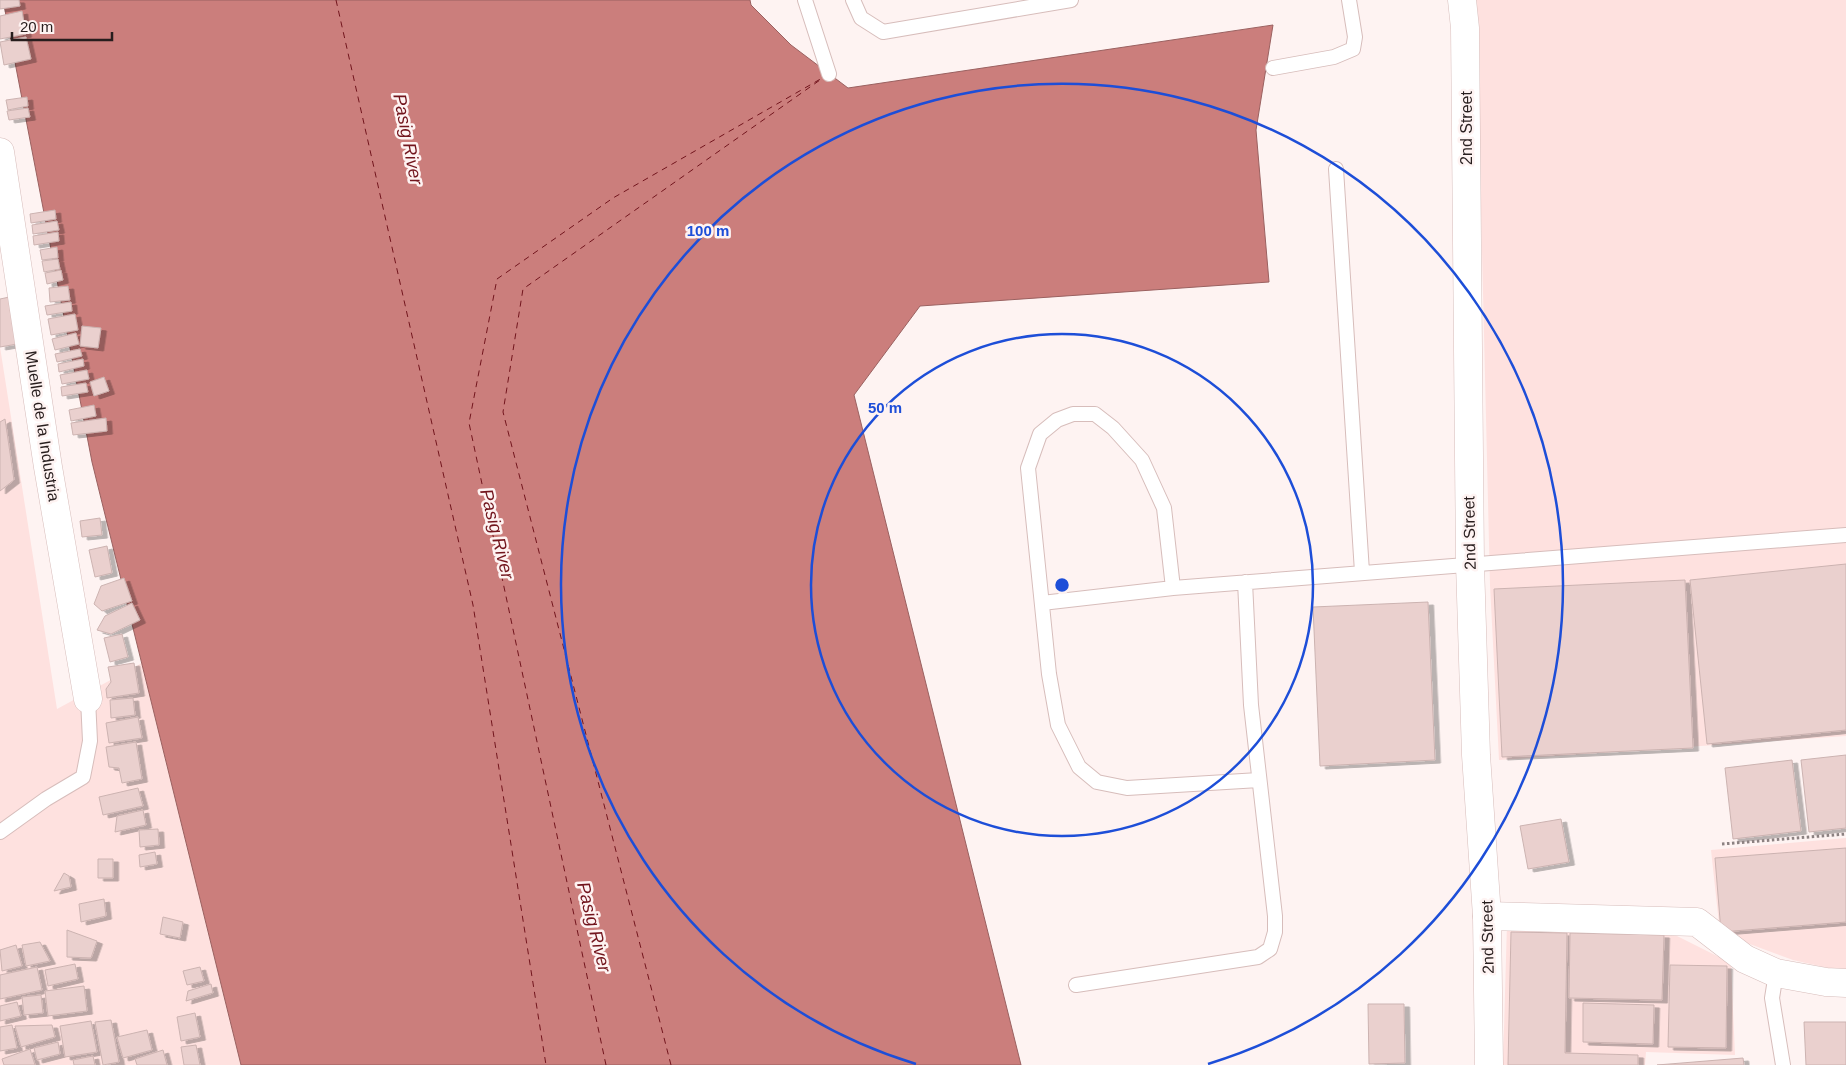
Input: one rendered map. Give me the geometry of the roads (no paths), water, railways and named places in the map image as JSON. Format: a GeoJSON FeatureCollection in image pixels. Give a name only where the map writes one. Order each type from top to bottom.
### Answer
{"type":"FeatureCollection","features":[{"type":"Feature","properties":{"kind":"street","name":"2nd Street"},"geometry":{"type":"LineString","coordinates":[[1462,0],[1465,28],[1470,564],[1480,826],[1487,916],[1489,1065]]}},
{"type":"Feature","properties":{"kind":"street","name":"Muelle de la Industria"},"geometry":{"type":"LineString","coordinates":[[0,152],[48,467],[88,699]]}},
{"type":"Feature","properties":{"kind":"street"},"geometry":{"type":"LineString","coordinates":[[1487,916],[1697,922],[1745,959],[1776,974],[1826,982],[1846,983]]}},
{"type":"Feature","properties":{"kind":"lane"},"geometry":{"type":"LineString","coordinates":[[805,0],[829,74]]}},
{"type":"Feature","properties":{"kind":"lane"},"geometry":{"type":"LineString","coordinates":[[853,0],[861,18],[882,32],[1072,0]]}},
{"type":"Feature","properties":{"kind":"lane"},"geometry":{"type":"LineString","coordinates":[[1273,68],[1334,57],[1352,49],[1355,37],[1349,0]]}},
{"type":"Feature","properties":{"kind":"lane"},"geometry":{"type":"LineString","coordinates":[[1336,169],[1362,572]]}},
{"type":"Feature","properties":{"kind":"lane"},"geometry":{"type":"LineString","coordinates":[[1173,588],[1164,508],[1142,460],[1113,428],[1095,414],[1073,414],[1058,420],[1040,434],[1028,468],[1049,674],[1058,725],[1079,767],[1097,782],[1127,788],[1258,780]]}},
{"type":"Feature","properties":{"kind":"lane"},"geometry":{"type":"LineString","coordinates":[[1042,604],[1173,588],[1846,534]]}},
{"type":"Feature","properties":{"kind":"lane"},"geometry":{"type":"LineString","coordinates":[[1076,985],[1258,957],[1270,948],[1275,932],[1275,916],[1258,780],[1251,705],[1245,582]]}},
{"type":"Feature","properties":{"kind":"lane"},"geometry":{"type":"LineString","coordinates":[[0,832],[83,777],[90,741],[88,699]]}},
{"type":"Feature","properties":{"kind":"lane"},"geometry":{"type":"LineString","coordinates":[[1776,974],[1772,998],[1783,1065]]}},
{"type":"Feature","properties":{"kind":"water","name":"Pasig River"},"geometry":{"type":"Polygon","coordinates":[[[3,0],[750,0],[751,5],[791,45],[848,88],[1273,25],[1256,130],[1269,282],[920,306],[854,395],[1021,1065],[241,1065],[92,462],[3,0]]]}}]}
